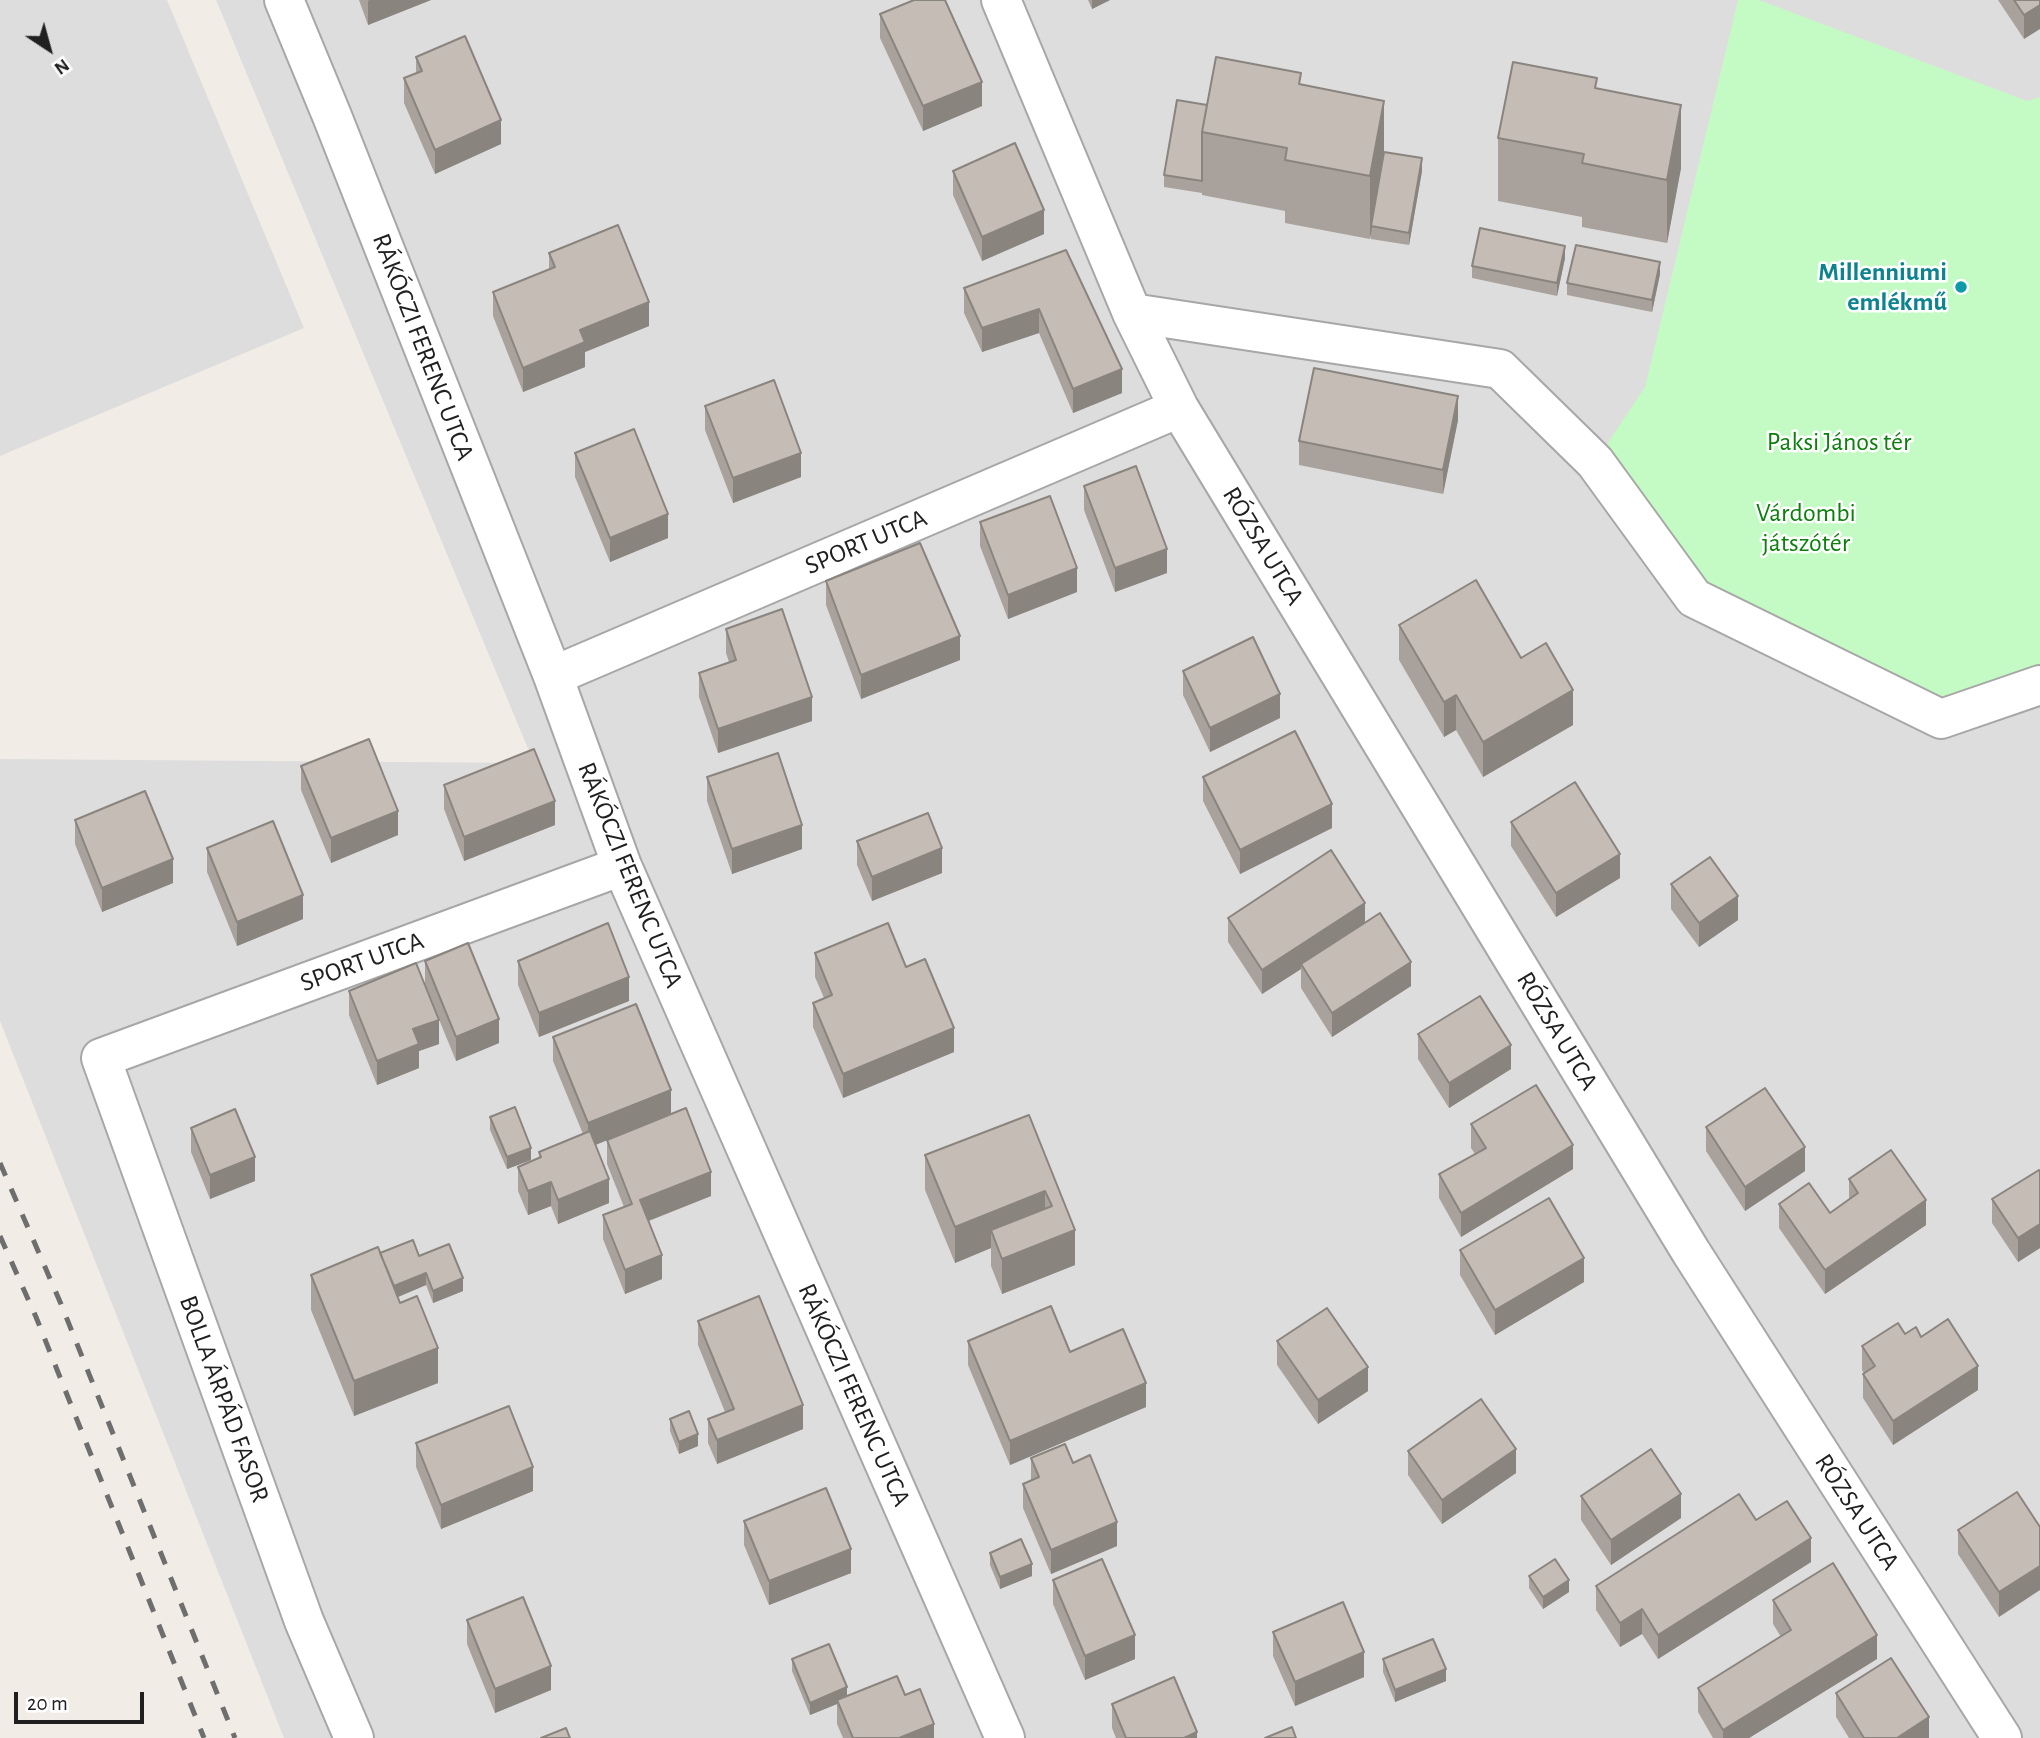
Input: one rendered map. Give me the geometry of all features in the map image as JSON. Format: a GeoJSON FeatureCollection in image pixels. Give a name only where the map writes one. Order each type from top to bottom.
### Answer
{"type":"FeatureCollection","features":[{"type":"Feature","properties":{"kind":"street","name":"RÁKÓCZI FERENC UTCA"},"geometry":{"type":"LineString","coordinates":[[284,0],[553,676],[622,866],[1004,1738]]}},
{"type":"Feature","properties":{"kind":"street","name":"RÓZSA UTCA"},"geometry":{"type":"LineString","coordinates":[[1001,0],[1132,313],[1179,408],[1691,1252],[2002,1738]]}},
{"type":"Feature","properties":{"kind":"street"},"geometry":{"type":"LineString","coordinates":[[1132,313],[1500,369],[1595,462],[1694,598],[1941,719],[2040,685]]}},
{"type":"Feature","properties":{"kind":"street","name":"SPORT UTCA"},"geometry":{"type":"LineString","coordinates":[[553,676],[1179,408]]}},
{"type":"Feature","properties":{"kind":"street","name":"SPORT UTCA"},"geometry":{"type":"LineString","coordinates":[[101,1058],[622,866]]}},
{"type":"Feature","properties":{"kind":"street","name":"BOLLA ÁRPÁD FASOR"},"geometry":{"type":"LineString","coordinates":[[101,1058],[304,1621],[354,1738]]}},
{"type":"Feature","properties":{"kind":"shaded area"},"geometry":{"type":"Polygon","coordinates":[[[0,0],[167,0],[304,328],[0,456],[0,0]]]}},
{"type":"Feature","properties":{"kind":"shaded area"},"geometry":{"type":"Polygon","coordinates":[[[216,0],[2040,0],[2040,1738],[284,1738],[0,1021],[0,759],[534,763],[216,0]]]}},
{"type":"Feature","properties":{"kind":"green space","name":"Paksi János tér"},"geometry":{"type":"Polygon","coordinates":[[[1738,0],[1759,0],[2027,101],[2040,97],[2040,685],[1941,719],[1694,598],[1595,462],[1645,387],[1738,0]]]}},
{"type":"Feature","properties":{"kind":"building"},"geometry":{"type":"Polygon","coordinates":[[[914,0],[945,0],[982,82],[923,106],[880,14],[914,0]]]}},
{"type":"Feature","properties":{"kind":"building"},"geometry":{"type":"Polygon","coordinates":[[[2014,0],[2040,0],[2040,5],[2024,15],[2014,0]]]}},
{"type":"Feature","properties":{"kind":"building"},"geometry":{"type":"Polygon","coordinates":[[[465,36],[501,120],[435,150],[404,78],[422,71],[416,57],[465,36]]]}},
{"type":"Feature","properties":{"kind":"building"},"geometry":{"type":"Polygon","coordinates":[[[1216,57],[1301,73],[1299,84],[1384,101],[1370,176],[1285,160],[1287,148],[1202,132],[1216,57]]]}},
{"type":"Feature","properties":{"kind":"building"},"geometry":{"type":"Polygon","coordinates":[[[1513,62],[1597,78],[1595,88],[1681,105],[1667,180],[1582,163],[1584,154],[1498,138],[1513,62]]]}},
{"type":"Feature","properties":{"kind":"building"},"geometry":{"type":"Polygon","coordinates":[[[1177,100],[1207,105],[1202,132],[1202,181],[1164,175],[1177,100]]]}},
{"type":"Feature","properties":{"kind":"building"},"geometry":{"type":"Polygon","coordinates":[[[1015,143],[1044,210],[982,237],[953,171],[1015,143]]]}},
{"type":"Feature","properties":{"kind":"building"},"geometry":{"type":"Polygon","coordinates":[[[1384,152],[1422,158],[1409,233],[1371,226],[1384,152]]]}},
{"type":"Feature","properties":{"kind":"building"},"geometry":{"type":"Polygon","coordinates":[[[618,225],[649,302],[580,330],[585,342],[523,368],[493,292],[555,267],[549,253],[618,225]]]}},
{"type":"Feature","properties":{"kind":"building"},"geometry":{"type":"Polygon","coordinates":[[[1480,228],[1565,246],[1557,283],[1472,266],[1480,228]]]}},
{"type":"Feature","properties":{"kind":"building"},"geometry":{"type":"Polygon","coordinates":[[[1576,245],[1660,262],[1652,300],[1567,283],[1576,245]]]}},
{"type":"Feature","properties":{"kind":"building"},"geometry":{"type":"Polygon","coordinates":[[[1066,250],[1122,369],[1073,389],[1039,309],[982,328],[964,288],[1066,250]]]}},
{"type":"Feature","properties":{"kind":"building"},"geometry":{"type":"Polygon","coordinates":[[[1314,368],[1458,396],[1443,470],[1299,441],[1314,368]]]}},
{"type":"Feature","properties":{"kind":"building"},"geometry":{"type":"Polygon","coordinates":[[[774,380],[801,453],[733,478],[705,406],[774,380]]]}},
{"type":"Feature","properties":{"kind":"building"},"geometry":{"type":"Polygon","coordinates":[[[634,429],[668,514],[610,538],[575,453],[634,429]]]}},
{"type":"Feature","properties":{"kind":"building"},"geometry":{"type":"Polygon","coordinates":[[[1136,466],[1167,549],[1115,568],[1084,486],[1136,466]]]}},
{"type":"Feature","properties":{"kind":"building"},"geometry":{"type":"Polygon","coordinates":[[[1050,496],[1077,568],[1008,595],[980,522],[1050,496]]]}},
{"type":"Feature","properties":{"kind":"building"},"geometry":{"type":"Polygon","coordinates":[[[920,543],[960,636],[861,675],[826,581],[920,543]]]}},
{"type":"Feature","properties":{"kind":"building"},"geometry":{"type":"Polygon","coordinates":[[[1476,580],[1521,658],[1546,643],[1573,690],[1483,742],[1456,695],[1444,702],[1399,625],[1476,580]]]}},
{"type":"Feature","properties":{"kind":"building"},"geometry":{"type":"Polygon","coordinates":[[[782,609],[812,697],[718,729],[699,673],[736,660],[726,629],[782,609]]]}},
{"type":"Feature","properties":{"kind":"building"},"geometry":{"type":"Polygon","coordinates":[[[1253,637],[1280,694],[1210,728],[1183,671],[1253,637]]]}},
{"type":"Feature","properties":{"kind":"building"},"geometry":{"type":"Polygon","coordinates":[[[1295,731],[1332,804],[1240,850],[1203,777],[1295,731]]]}},
{"type":"Feature","properties":{"kind":"building"},"geometry":{"type":"Polygon","coordinates":[[[369,739],[398,811],[331,838],[301,766],[369,739]]]}},
{"type":"Feature","properties":{"kind":"building"},"geometry":{"type":"Polygon","coordinates":[[[534,749],[555,801],[464,837],[444,785],[534,749]]]}},
{"type":"Feature","properties":{"kind":"building"},"geometry":{"type":"Polygon","coordinates":[[[778,753],[802,825],[732,849],[707,777],[778,753]]]}},
{"type":"Feature","properties":{"kind":"building"},"geometry":{"type":"Polygon","coordinates":[[[1575,782],[1620,854],[1556,893],[1511,822],[1575,782]]]}},
{"type":"Feature","properties":{"kind":"building"},"geometry":{"type":"Polygon","coordinates":[[[145,791],[173,859],[102,888],[75,820],[145,791]]]}},
{"type":"Feature","properties":{"kind":"building"},"geometry":{"type":"Polygon","coordinates":[[[928,813],[942,848],[872,877],[857,841],[928,813]]]}},
{"type":"Feature","properties":{"kind":"building"},"geometry":{"type":"Polygon","coordinates":[[[273,821],[303,895],[237,922],[207,848],[273,821]]]}},
{"type":"Feature","properties":{"kind":"building"},"geometry":{"type":"Polygon","coordinates":[[[1331,850],[1365,903],[1262,970],[1228,918],[1331,850]]]}},
{"type":"Feature","properties":{"kind":"building"},"geometry":{"type":"Polygon","coordinates":[[[1710,857],[1738,896],[1699,923],[1671,884],[1710,857]]]}},
{"type":"Feature","properties":{"kind":"building"},"geometry":{"type":"Polygon","coordinates":[[[1380,913],[1411,962],[1332,1013],[1301,964],[1380,913]]]}},
{"type":"Feature","properties":{"kind":"building"},"geometry":{"type":"Polygon","coordinates":[[[608,923],[629,977],[539,1013],[518,961],[608,923]]]}},
{"type":"Feature","properties":{"kind":"building"},"geometry":{"type":"Polygon","coordinates":[[[888,923],[906,967],[925,959],[954,1028],[843,1074],[813,1003],[832,995],[815,953],[888,923]]]}},
{"type":"Feature","properties":{"kind":"building"},"geometry":{"type":"Polygon","coordinates":[[[468,943],[499,1019],[456,1037],[425,961],[468,943]]]}},
{"type":"Feature","properties":{"kind":"building"},"geometry":{"type":"Polygon","coordinates":[[[416,963],[439,1020],[413,1029],[419,1044],[377,1061],[349,991],[416,963]]]}},
{"type":"Feature","properties":{"kind":"building"},"geometry":{"type":"Polygon","coordinates":[[[1480,996],[1511,1045],[1449,1083],[1418,1034],[1480,996]]]}},
{"type":"Feature","properties":{"kind":"building"},"geometry":{"type":"Polygon","coordinates":[[[636,1004],[671,1090],[588,1123],[553,1037],[636,1004]]]}},
{"type":"Feature","properties":{"kind":"building"},"geometry":{"type":"Polygon","coordinates":[[[1536,1085],[1573,1145],[1461,1213],[1439,1174],[1486,1148],[1471,1124],[1536,1085]]]}},
{"type":"Feature","properties":{"kind":"building"},"geometry":{"type":"Polygon","coordinates":[[[1765,1088],[1805,1147],[1745,1187],[1706,1127],[1765,1088]]]}},
{"type":"Feature","properties":{"kind":"building"},"geometry":{"type":"Polygon","coordinates":[[[515,1107],[531,1148],[507,1157],[490,1117],[515,1107]]]}},
{"type":"Feature","properties":{"kind":"building"},"geometry":{"type":"Polygon","coordinates":[[[686,1108],[711,1172],[640,1200],[662,1255],[625,1270],[603,1215],[632,1204],[607,1140],[686,1108]]]}},
{"type":"Feature","properties":{"kind":"building"},"geometry":{"type":"Polygon","coordinates":[[[235,1109],[255,1157],[210,1175],[191,1128],[235,1109]]]}},
{"type":"Feature","properties":{"kind":"building"},"geometry":{"type":"Polygon","coordinates":[[[1029,1115],[1075,1230],[1002,1259],[991,1230],[1052,1206],[1045,1191],[955,1227],[925,1155],[1029,1115]]]}},
{"type":"Feature","properties":{"kind":"building"},"geometry":{"type":"Polygon","coordinates":[[[590,1131],[609,1179],[558,1200],[551,1182],[528,1191],[518,1167],[541,1157],[539,1152],[590,1131]]]}},
{"type":"Feature","properties":{"kind":"building"},"geometry":{"type":"Polygon","coordinates":[[[1891,1150],[1926,1200],[1825,1270],[1779,1204],[1809,1183],[1830,1213],[1858,1193],[1849,1179],[1891,1150]]]}},
{"type":"Feature","properties":{"kind":"building"},"geometry":{"type":"Polygon","coordinates":[[[2039,1170],[2040,1224],[2018,1238],[1992,1199],[2039,1170]]]}},
{"type":"Feature","properties":{"kind":"building"},"geometry":{"type":"Polygon","coordinates":[[[1549,1198],[1584,1258],[1495,1310],[1460,1250],[1549,1198]]]}},
{"type":"Feature","properties":{"kind":"building"},"geometry":{"type":"Polygon","coordinates":[[[413,1240],[419,1256],[449,1244],[463,1278],[433,1291],[426,1273],[394,1286],[380,1253],[413,1240]]]}},
{"type":"Feature","properties":{"kind":"building"},"geometry":{"type":"Polygon","coordinates":[[[378,1247],[400,1303],[417,1296],[438,1348],[354,1381],[311,1275],[378,1247]]]}},
{"type":"Feature","properties":{"kind":"building"},"geometry":{"type":"Polygon","coordinates":[[[759,1296],[803,1405],[717,1440],[708,1419],[734,1409],[698,1321],[759,1296]]]}},
{"type":"Feature","properties":{"kind":"building"},"geometry":{"type":"Polygon","coordinates":[[[1051,1306],[1070,1352],[1123,1329],[1146,1383],[1010,1441],[968,1341],[1051,1306]]]}},
{"type":"Feature","properties":{"kind":"building"},"geometry":{"type":"Polygon","coordinates":[[[1327,1308],[1368,1367],[1318,1400],[1277,1341],[1327,1308]]]}},
{"type":"Feature","properties":{"kind":"building"},"geometry":{"type":"Polygon","coordinates":[[[1948,1319],[1978,1366],[1893,1421],[1863,1374],[1875,1366],[1862,1346],[1898,1323],[1905,1334],[1916,1327],[1921,1337],[1948,1319]]]}},
{"type":"Feature","properties":{"kind":"building"},"geometry":{"type":"Polygon","coordinates":[[[1481,1399],[1516,1449],[1442,1500],[1408,1451],[1481,1399]]]}},
{"type":"Feature","properties":{"kind":"building"},"geometry":{"type":"Polygon","coordinates":[[[509,1406],[533,1467],[441,1505],[416,1443],[509,1406]]]}},
{"type":"Feature","properties":{"kind":"building"},"geometry":{"type":"Polygon","coordinates":[[[689,1411],[698,1434],[679,1442],[670,1419],[689,1411]]]}},
{"type":"Feature","properties":{"kind":"building"},"geometry":{"type":"Polygon","coordinates":[[[1065,1444],[1073,1463],[1090,1455],[1117,1522],[1051,1550],[1023,1484],[1039,1477],[1031,1458],[1065,1444]]]}},
{"type":"Feature","properties":{"kind":"building"},"geometry":{"type":"Polygon","coordinates":[[[1651,1449],[1681,1494],[1611,1540],[1581,1496],[1651,1449]]]}},
{"type":"Feature","properties":{"kind":"building"},"geometry":{"type":"Polygon","coordinates":[[[826,1488],[851,1549],[769,1581],[744,1521],[826,1488]]]}},
{"type":"Feature","properties":{"kind":"building"},"geometry":{"type":"Polygon","coordinates":[[[2017,1492],[2040,1527],[2040,1566],[1999,1592],[1958,1530],[2017,1492]]]}},
{"type":"Feature","properties":{"kind":"building"},"geometry":{"type":"Polygon","coordinates":[[[1739,1494],[1756,1520],[1787,1501],[1811,1538],[1658,1635],[1642,1609],[1620,1623],[1596,1586],[1739,1494]]]}},
{"type":"Feature","properties":{"kind":"building"},"geometry":{"type":"Polygon","coordinates":[[[1021,1539],[1032,1564],[1000,1577],[990,1553],[1021,1539]]]}},
{"type":"Feature","properties":{"kind":"building"},"geometry":{"type":"Polygon","coordinates":[[[1102,1559],[1135,1635],[1085,1656],[1053,1580],[1102,1559]]]}},
{"type":"Feature","properties":{"kind":"building"},"geometry":{"type":"Polygon","coordinates":[[[1555,1559],[1569,1580],[1543,1597],[1529,1576],[1555,1559]]]}},
{"type":"Feature","properties":{"kind":"building"},"geometry":{"type":"Polygon","coordinates":[[[1833,1563],[1877,1635],[1723,1730],[1698,1688],[1791,1630],[1773,1600],[1833,1563]]]}},
{"type":"Feature","properties":{"kind":"building"},"geometry":{"type":"Polygon","coordinates":[[[523,1597],[551,1666],[495,1689],[467,1620],[523,1597]]]}},
{"type":"Feature","properties":{"kind":"building"},"geometry":{"type":"Polygon","coordinates":[[[1343,1602],[1364,1652],[1295,1682],[1273,1632],[1343,1602]]]}},
{"type":"Feature","properties":{"kind":"building"},"geometry":{"type":"Polygon","coordinates":[[[1433,1639],[1446,1669],[1395,1690],[1383,1659],[1433,1639]]]}},
{"type":"Feature","properties":{"kind":"building"},"geometry":{"type":"Polygon","coordinates":[[[829,1644],[847,1687],[810,1703],[792,1659],[829,1644]]]}},
{"type":"Feature","properties":{"kind":"building"},"geometry":{"type":"Polygon","coordinates":[[[1891,1658],[1929,1717],[1897,1738],[1864,1738],[1836,1693],[1891,1658]]]}},
{"type":"Feature","properties":{"kind":"building"},"geometry":{"type":"Polygon","coordinates":[[[897,1676],[905,1695],[920,1689],[934,1724],[899,1738],[853,1738],[837,1700],[897,1676]]]}},
{"type":"Feature","properties":{"kind":"building"},"geometry":{"type":"Polygon","coordinates":[[[1174,1677],[1197,1732],[1184,1738],[1126,1738],[1112,1704],[1174,1677]]]}},
{"type":"Feature","properties":{"kind":"building"},"geometry":{"type":"Polygon","coordinates":[[[1292,1727],[1296,1738],[1265,1738],[1292,1727]]]}},
{"type":"Feature","properties":{"kind":"building"},"geometry":{"type":"Polygon","coordinates":[[[566,1728],[570,1738],[541,1738],[566,1728]]]}},
{"type":"Feature","properties":{"kind":"railway"},"geometry":{"type":"LineString","coordinates":[[0,1163],[61,1304],[235,1738]]}},
{"type":"Feature","properties":{"kind":"railway"},"geometry":{"type":"LineString","coordinates":[[0,1236],[36,1317],[204,1738]]}},
{"type":"Feature","properties":{"kind":"place","name":"Millenniumi emlékmű"},"geometry":{"type":"Point","coordinates":[1961,287]}},
{"type":"Feature","properties":{"kind":"park label","name":"Várdombi játszótér"},"geometry":{"type":"Point","coordinates":[1806,528]}}]}
